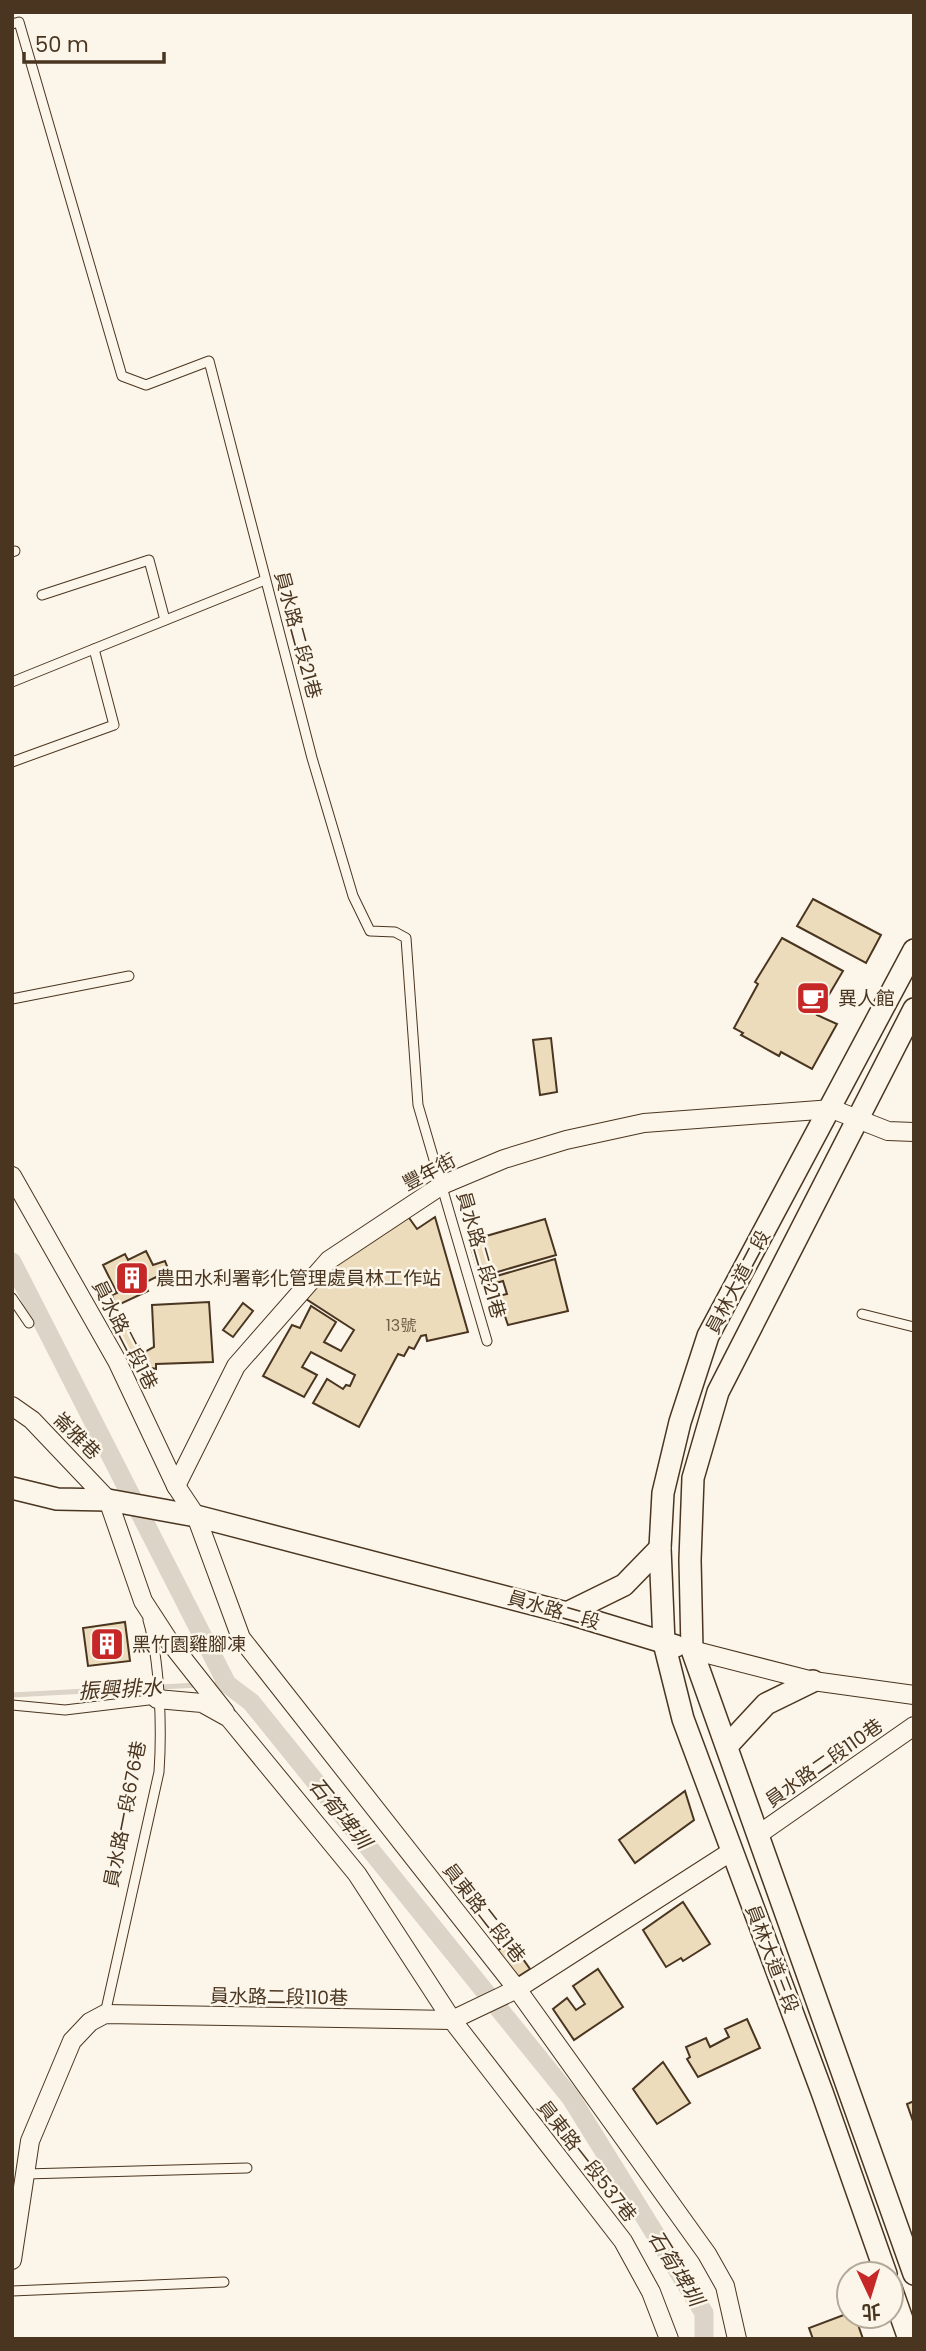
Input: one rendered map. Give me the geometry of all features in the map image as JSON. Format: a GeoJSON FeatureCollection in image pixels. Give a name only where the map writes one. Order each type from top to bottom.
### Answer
{"type":"FeatureCollection","features":[{"type":"Feature","properties":{"kind":"street","name":"員林大道二段"},"geometry":{"type":"LineString","coordinates":[[664,1643],[660,1548],[663,1493],[680,1422],[708,1336],[914,950]]}},
{"type":"Feature","properties":{"kind":"street","name":"員林大道二段"},"geometry":{"type":"LineString","coordinates":[[692,1650],[690,1560],[694,1478],[718,1392],[914,1009]]}},
{"type":"Feature","properties":{"kind":"street","name":"豐年街"},"geometry":{"type":"LineString","coordinates":[[176,1486],[236,1366],[321,1269],[383,1222],[442,1185],[504,1159],[566,1140],[644,1123],[832,1108]]}},
{"type":"Feature","properties":{"kind":"street"},"geometry":{"type":"LineString","coordinates":[[832,1108],[888,1131],[914,1132]]}},
{"type":"Feature","properties":{"kind":"street","name":"員水路二段1巷"},"geometry":{"type":"LineString","coordinates":[[12,1176],[117,1361],[176,1486],[196,1516]]}},
{"type":"Feature","properties":{"kind":"street","name":"崙雅巷"},"geometry":{"type":"LineString","coordinates":[[12,1406],[42,1430],[108,1500]]}},
{"type":"Feature","properties":{"kind":"street","name":"員水路二段"},"geometry":{"type":"LineString","coordinates":[[12,1488],[57,1499],[108,1500],[196,1516],[568,1613],[664,1643],[813,1681],[914,1695]]}},
{"type":"Feature","properties":{"kind":"street","name":"員東路一段537巷"},"geometry":{"type":"LineString","coordinates":[[108,1500],[143,1601],[162,1643],[229,1718],[357,1874],[452,2020],[623,2241],[651,2292],[669,2339]]}},
{"type":"Feature","properties":{"kind":"street","name":"員東路二段1巷"},"geometry":{"type":"LineString","coordinates":[[196,1516],[241,1637],[517,1989],[707,2254],[725,2286],[737,2339]]}},
{"type":"Feature","properties":{"kind":"street"},"geometry":{"type":"LineString","coordinates":[[568,1613],[624,1585],[660,1548]]}},
{"type":"Feature","properties":{"kind":"street","name":"員林大道三段"},"geometry":{"type":"LineString","coordinates":[[664,1643],[683,1719],[822,2092],[881,2260]]}},
{"type":"Feature","properties":{"kind":"street","name":"員林大道三段"},"geometry":{"type":"LineString","coordinates":[[692,1650],[914,2274]]}},
{"type":"Feature","properties":{"kind":"street"},"geometry":{"type":"LineString","coordinates":[[727,1745],[766,1704],[813,1681]]}},
{"type":"Feature","properties":{"kind":"street"},"geometry":{"type":"LineString","coordinates":[[157,1699],[202,1703],[229,1718]]}},
{"type":"Feature","properties":{"kind":"street","name":"員水路二段110巷"},"geometry":{"type":"LineString","coordinates":[[759,1834],[914,1726]]}},
{"type":"Feature","properties":{"kind":"street"},"geometry":{"type":"LineString","coordinates":[[452,2020],[517,1989],[732,1851]]}},
{"type":"Feature","properties":{"kind":"street"},"geometry":{"type":"LineString","coordinates":[[12,2260],[30,2141],[72,2041],[90,2022],[105,2014]]}},
{"type":"Feature","properties":{"kind":"street","name":"員水路二段110巷"},"geometry":{"type":"LineString","coordinates":[[105,2014],[452,2020]]}},
{"type":"Feature","properties":{"kind":"lane","name":"員水路二段21巷"},"geometry":{"type":"LineString","coordinates":[[12,24],[19,22],[122,376],[145,385],[209,361],[265,580],[353,896],[370,931],[395,932],[406,938],[418,1105],[487,1341]]}},
{"type":"Feature","properties":{"kind":"lane"},"geometry":{"type":"LineString","coordinates":[[41,595],[149,560],[165,620]]}},
{"type":"Feature","properties":{"kind":"lane"},"geometry":{"type":"LineString","coordinates":[[12,682],[265,580]]}},
{"type":"Feature","properties":{"kind":"lane"},"geometry":{"type":"LineString","coordinates":[[12,762],[114,725],[94,649]]}},
{"type":"Feature","properties":{"kind":"lane"},"geometry":{"type":"LineString","coordinates":[[12,999],[129,976]]}},
{"type":"Feature","properties":{"kind":"lane"},"geometry":{"type":"LineString","coordinates":[[12,1298],[29,1323]]}},
{"type":"Feature","properties":{"kind":"lane"},"geometry":{"type":"LineString","coordinates":[[863,1314],[914,1327]]}},
{"type":"Feature","properties":{"kind":"lane","name":"員水路一段676巷"},"geometry":{"type":"LineString","coordinates":[[105,2014],[159,1772],[162,1737],[157,1699],[162,1643]]}},
{"type":"Feature","properties":{"kind":"lane"},"geometry":{"type":"LineString","coordinates":[[12,1705],[65,1710],[157,1699]]}},
{"type":"Feature","properties":{"kind":"lane"},"geometry":{"type":"LineString","coordinates":[[25,2174],[247,2168]]}},
{"type":"Feature","properties":{"kind":"lane"},"geometry":{"type":"LineString","coordinates":[[12,2291],[224,2281]]}},
{"type":"Feature","properties":{"kind":"building"},"geometry":{"type":"Polygon","coordinates":[[[813,899],[881,935],[866,963],[797,926],[813,899]]]}},
{"type":"Feature","properties":{"kind":"building"},"geometry":{"type":"Polygon","coordinates":[[[782,938],[843,971],[817,1015],[837,1024],[812,1069],[781,1052],[779,1056],[741,1035],[743,1033],[734,1028],[758,984],[755,982],[782,938]]]}},
{"type":"Feature","properties":{"kind":"building"},"geometry":{"type":"Polygon","coordinates":[[[551,1038],[557,1092],[540,1095],[533,1040],[551,1038]]]}},
{"type":"Feature","properties":{"kind":"building"},"geometry":{"type":"Polygon","coordinates":[[[407,1215],[417,1229],[435,1217],[468,1332],[427,1341],[426,1335],[421,1336],[414,1349],[409,1347],[404,1356],[398,1354],[359,1427],[313,1403],[327,1379],[343,1389],[346,1385],[350,1386],[355,1375],[311,1352],[302,1367],[317,1375],[304,1397],[263,1376],[292,1325],[300,1328],[311,1306],[336,1322],[324,1342],[341,1351],[354,1330],[303,1297],[342,1259],[407,1215]]]}},
{"type":"Feature","properties":{"kind":"building"},"geometry":{"type":"Polygon","coordinates":[[[545,1219],[556,1255],[480,1277],[469,1241],[545,1219]]]}},
{"type":"Feature","properties":{"kind":"building","name":"農田水利署彰化管理處員林工作站"},"geometry":{"type":"Polygon","coordinates":[[[146,1251],[153,1265],[165,1261],[172,1279],[159,1282],[156,1277],[144,1283],[148,1291],[116,1306],[112,1295],[117,1293],[103,1265],[125,1254],[128,1260],[146,1251]]]}},
{"type":"Feature","properties":{"kind":"building"},"geometry":{"type":"Polygon","coordinates":[[[555,1259],[568,1311],[508,1325],[498,1296],[507,1294],[503,1281],[485,1286],[483,1280],[555,1259]]]}},
{"type":"Feature","properties":{"kind":"building"},"geometry":{"type":"Polygon","coordinates":[[[209,1302],[213,1362],[156,1364],[156,1369],[134,1364],[115,1331],[127,1325],[143,1353],[154,1347],[152,1305],[209,1302]]]}},
{"type":"Feature","properties":{"kind":"building"},"geometry":{"type":"Polygon","coordinates":[[[243,1303],[253,1311],[233,1337],[223,1330],[243,1303]]]}},
{"type":"Feature","properties":{"kind":"building","name":"黑竹園雞腳凍"},"geometry":{"type":"Polygon","coordinates":[[[125,1622],[130,1661],[88,1666],[83,1628],[125,1622]]]}},
{"type":"Feature","properties":{"kind":"building"},"geometry":{"type":"Polygon","coordinates":[[[685,1791],[694,1820],[635,1863],[619,1840],[685,1791]]]}},
{"type":"Feature","properties":{"kind":"building"},"geometry":{"type":"Polygon","coordinates":[[[683,1902],[710,1944],[683,1961],[681,1958],[666,1967],[643,1930],[683,1902]]]}},
{"type":"Feature","properties":{"kind":"building"},"geometry":{"type":"Polygon","coordinates":[[[511,1942],[530,1969],[516,1978],[497,1951],[511,1942]]]}},
{"type":"Feature","properties":{"kind":"building"},"geometry":{"type":"Polygon","coordinates":[[[598,1969],[623,2007],[574,2040],[553,2009],[567,1998],[576,2010],[585,2004],[573,1986],[598,1969]]]}},
{"type":"Feature","properties":{"kind":"building"},"geometry":{"type":"Polygon","coordinates":[[[747,2019],[760,2048],[698,2077],[687,2059],[690,2057],[686,2047],[706,2038],[710,2047],[729,2037],[725,2029],[747,2019]]]}},
{"type":"Feature","properties":{"kind":"building"},"geometry":{"type":"Polygon","coordinates":[[[663,2062],[690,2103],[657,2124],[633,2089],[663,2062]]]}},
{"type":"Feature","properties":{"kind":"building"},"geometry":{"type":"Polygon","coordinates":[[[914,2101],[914,2124],[907,2104],[914,2101]]]}},
{"type":"Feature","properties":{"kind":"building"},"geometry":{"type":"Polygon","coordinates":[[[835,2318],[835,2330],[860,2330],[863,2339],[813,2339],[809,2328],[835,2318]]]}},
{"type":"Feature","properties":{"kind":"waterway","name":"石筍埤圳"},"geometry":{"type":"LineString","coordinates":[[12,1262],[227,1684],[251,1702],[571,2098],[704,2313],[704,2339]]}},
{"type":"Feature","properties":{"kind":"waterway","name":"振興排水"},"geometry":{"type":"LineString","coordinates":[[208,1685],[227,1684]]}},
{"type":"Feature","properties":{"kind":"waterway","name":"振興排水"},"geometry":{"type":"LineString","coordinates":[[12,1695],[198,1685]]}},
{"type":"Feature","properties":{"kind":"place","name":"異人館"},"geometry":{"type":"Point","coordinates":[813,998]}},
{"type":"Feature","properties":{"kind":"place","name":"農田水利署彰化管理處員林工作站"},"geometry":{"type":"Point","coordinates":[132,1278]}},
{"type":"Feature","properties":{"kind":"place","name":"黑竹園雞腳凍"},"geometry":{"type":"Point","coordinates":[107,1644]}}]}
